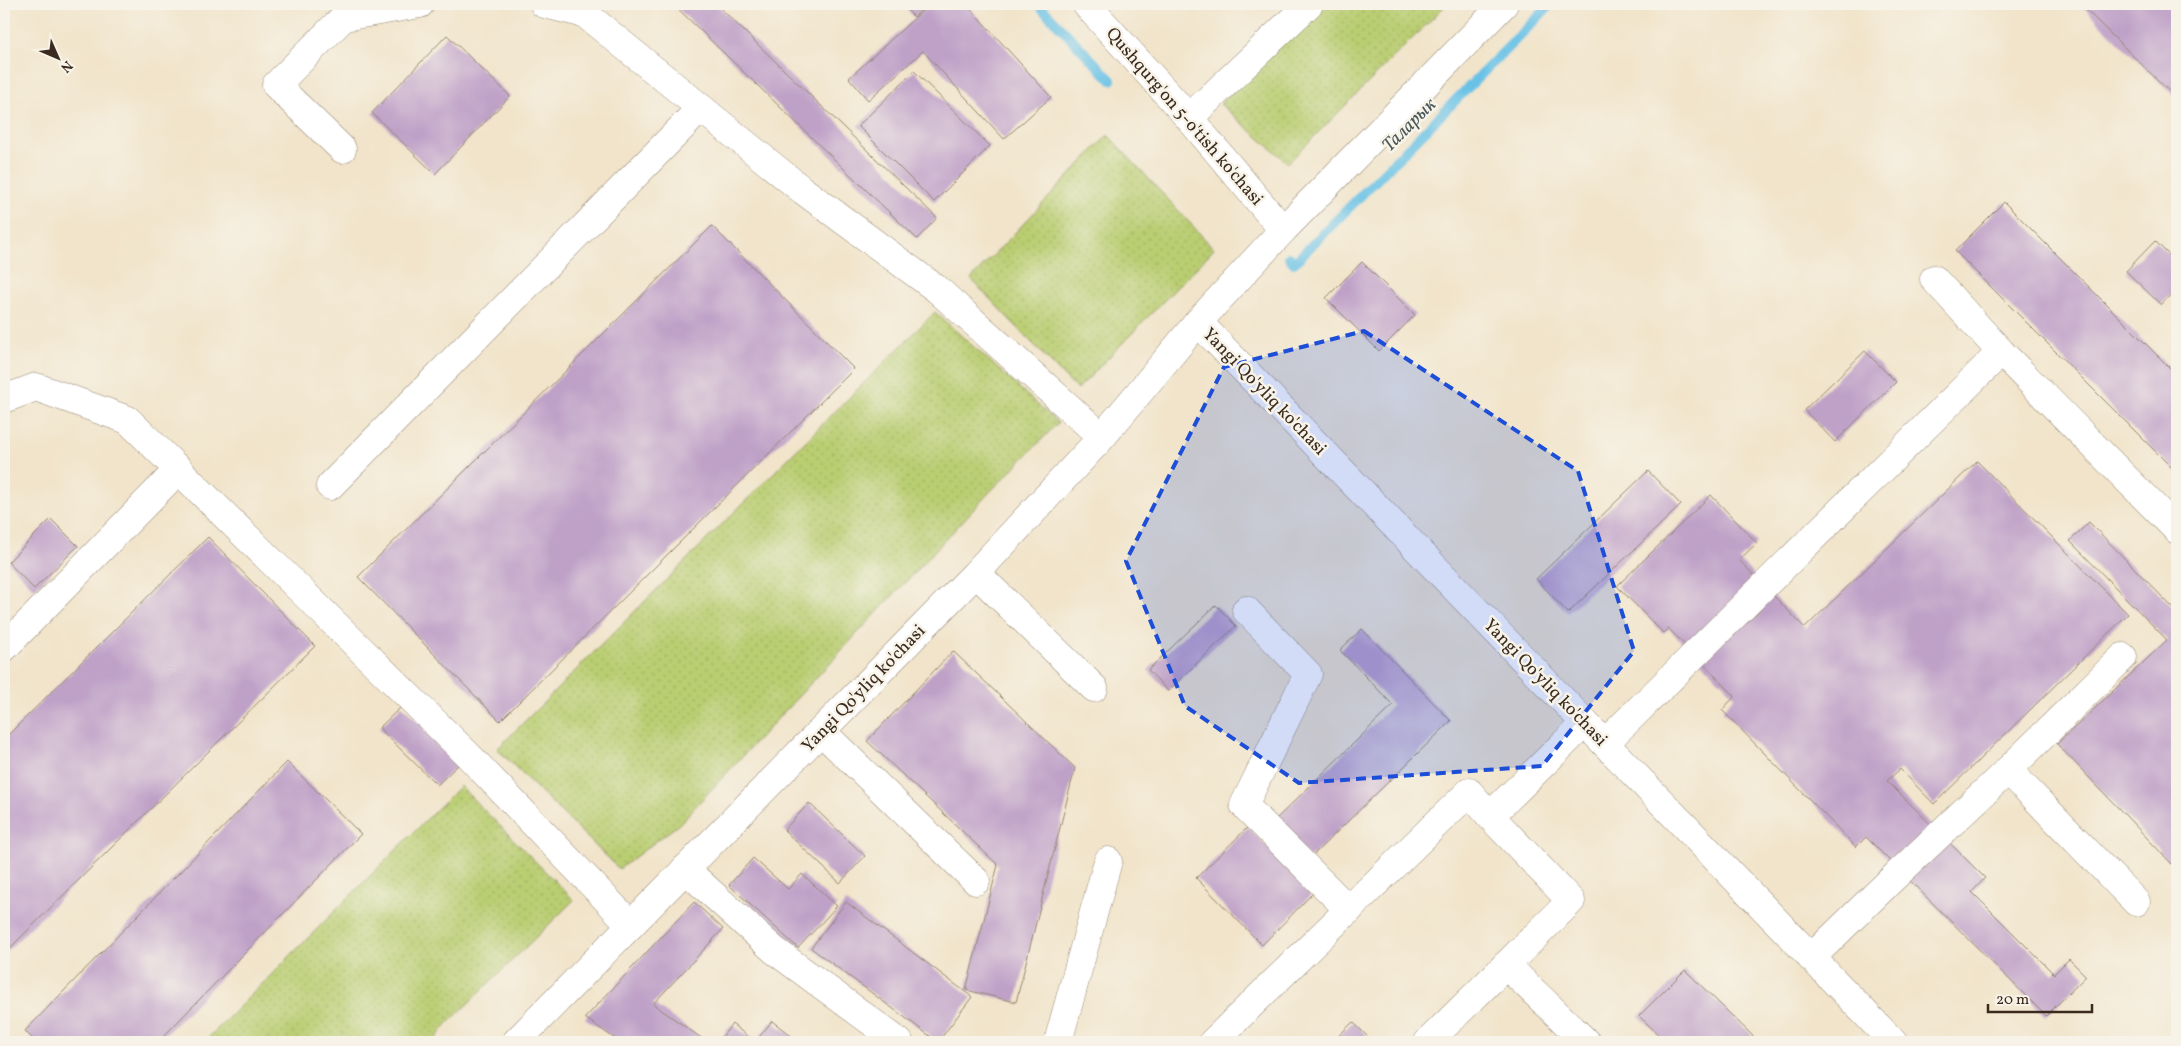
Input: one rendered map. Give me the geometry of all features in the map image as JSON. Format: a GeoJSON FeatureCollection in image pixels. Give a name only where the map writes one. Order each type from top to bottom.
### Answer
{"type":"FeatureCollection","features":[{"type":"Feature","properties":{"kind":"street"},"geometry":{"type":"LineString","coordinates":[[342,149],[276,85],[344,18],[420,4]]}},
{"type":"Feature","properties":{"kind":"street"},"geometry":{"type":"LineString","coordinates":[[544,4],[585,14],[801,189],[938,290],[1102,438]]}},
{"type":"Feature","properties":{"kind":"street","name":"Qushqurg'on 5-o'tish ko'chasi"},"geometry":{"type":"LineString","coordinates":[[1086,4],[1189,118],[1283,230]]}},
{"type":"Feature","properties":{"kind":"street"},"geometry":{"type":"LineString","coordinates":[[1189,118],[1309,4]]}},
{"type":"Feature","properties":{"kind":"street","name":"Yangi Qo'yliq ko'chasi"},"geometry":{"type":"LineString","coordinates":[[516,1042],[976,573],[1102,438],[1198,322],[1283,230],[1504,4]]}},
{"type":"Feature","properties":{"kind":"street"},"geometry":{"type":"LineString","coordinates":[[330,486],[701,108]]}},
{"type":"Feature","properties":{"kind":"street"},"geometry":{"type":"LineString","coordinates":[[1934,279],[2001,352],[2177,530]]}},
{"type":"Feature","properties":{"kind":"street","name":"Yangi Qo'yliq ko'chasi"},"geometry":{"type":"LineString","coordinates":[[1198,322],[1893,1042]]}},
{"type":"Feature","properties":{"kind":"street"},"geometry":{"type":"LineString","coordinates":[[1605,743],[2001,352]]}},
{"type":"Feature","properties":{"kind":"street"},"geometry":{"type":"LineString","coordinates":[[4,399],[36,387],[128,420],[468,755],[631,925]]}},
{"type":"Feature","properties":{"kind":"street"},"geometry":{"type":"LineString","coordinates":[[4,648],[179,470]]}},
{"type":"Feature","properties":{"kind":"street"},"geometry":{"type":"LineString","coordinates":[[976,573],[1094,688]]}},
{"type":"Feature","properties":{"kind":"street"},"geometry":{"type":"LineString","coordinates":[[1246,610],[1308,674],[1244,805],[1349,910]]}},
{"type":"Feature","properties":{"kind":"street"},"geometry":{"type":"LineString","coordinates":[[1811,958],[2123,657]]}},
{"type":"Feature","properties":{"kind":"street"},"geometry":{"type":"LineString","coordinates":[[1490,816],[1585,723]]}},
{"type":"Feature","properties":{"kind":"street"},"geometry":{"type":"LineString","coordinates":[[821,731],[976,881]]}},
{"type":"Feature","properties":{"kind":"street"},"geometry":{"type":"LineString","coordinates":[[2008,770],[2136,902]]}},
{"type":"Feature","properties":{"kind":"street"},"geometry":{"type":"LineString","coordinates":[[1214,1042],[1469,792],[1571,901],[1428,1042]]}},
{"type":"Feature","properties":{"kind":"street"},"geometry":{"type":"LineString","coordinates":[[1058,1042],[1108,861]]}},
{"type":"Feature","properties":{"kind":"street"},"geometry":{"type":"LineString","coordinates":[[685,869],[774,950],[899,1042]]}},
{"type":"Feature","properties":{"kind":"street"},"geometry":{"type":"LineString","coordinates":[[1506,965],[1586,1042]]}},
{"type":"Feature","properties":{"kind":"highlighted area"},"geometry":{"type":"Polygon","coordinates":[[[1364,331],[1578,471],[1634,651],[1542,766],[1299,783],[1185,706],[1126,561],[1224,367],[1364,331]]]}},
{"type":"Feature","properties":{"kind":"green space"},"geometry":{"type":"Polygon","coordinates":[[[1326,4],[1447,4],[1288,163],[1220,104],[1326,4]]]}},
{"type":"Feature","properties":{"kind":"green space"},"geometry":{"type":"Polygon","coordinates":[[[1108,135],[1214,249],[1077,390],[971,279],[1108,135]]]}},
{"type":"Feature","properties":{"kind":"green space"},"geometry":{"type":"Polygon","coordinates":[[[935,312],[1058,423],[987,495],[679,824],[619,869],[497,749],[935,312]]]}},
{"type":"Feature","properties":{"kind":"green space"},"geometry":{"type":"Polygon","coordinates":[[[460,786],[574,900],[446,1025],[433,1042],[204,1042],[460,786]]]}},
{"type":"Feature","properties":{"kind":"building"},"geometry":{"type":"Polygon","coordinates":[[[673,4],[716,4],[937,218],[917,239],[673,4]]]}},
{"type":"Feature","properties":{"kind":"building"},"geometry":{"type":"Polygon","coordinates":[[[901,4],[928,4],[914,17],[901,4]]]}},
{"type":"Feature","properties":{"kind":"building"},"geometry":{"type":"Polygon","coordinates":[[[930,4],[966,4],[1051,97],[1004,139],[923,51],[868,100],[849,78],[930,4]]]}},
{"type":"Feature","properties":{"kind":"building"},"geometry":{"type":"Polygon","coordinates":[[[2080,4],[2177,4],[2177,99],[2080,4]]]}},
{"type":"Feature","properties":{"kind":"building"},"geometry":{"type":"Polygon","coordinates":[[[447,35],[510,96],[435,174],[372,113],[447,35]]]}},
{"type":"Feature","properties":{"kind":"building"},"geometry":{"type":"Polygon","coordinates":[[[914,71],[990,146],[934,202],[858,126],[914,71]]]}},
{"type":"Feature","properties":{"kind":"building"},"geometry":{"type":"Polygon","coordinates":[[[2004,202],[2177,375],[2177,473],[1955,251],[2004,202]]]}},
{"type":"Feature","properties":{"kind":"building"},"geometry":{"type":"Polygon","coordinates":[[[712,226],[854,369],[500,721],[358,577],[712,226]]]}},
{"type":"Feature","properties":{"kind":"building"},"geometry":{"type":"Polygon","coordinates":[[[2155,241],[2177,263],[2177,288],[2161,305],[2126,271],[2155,241]]]}},
{"type":"Feature","properties":{"kind":"building"},"geometry":{"type":"Polygon","coordinates":[[[1362,262],[1415,315],[1379,351],[1326,298],[1362,262]]]}},
{"type":"Feature","properties":{"kind":"building"},"geometry":{"type":"Polygon","coordinates":[[[1865,351],[1896,382],[1835,442],[1804,410],[1865,351]]]}},
{"type":"Feature","properties":{"kind":"building"},"geometry":{"type":"Polygon","coordinates":[[[1977,461],[2128,614],[1934,804],[1900,769],[1887,781],[1985,878],[1972,892],[2054,974],[2069,959],[2086,976],[2046,1016],[1866,837],[1856,847],[1722,710],[1735,696],[1669,629],[1663,633],[1617,586],[1711,495],[1757,543],[1739,560],[1805,628],[1977,461]]]}},
{"type":"Feature","properties":{"kind":"building"},"geometry":{"type":"Polygon","coordinates":[[[1648,471],[1681,505],[1568,613],[1536,579],[1648,471]]]}},
{"type":"Feature","properties":{"kind":"building"},"geometry":{"type":"Polygon","coordinates":[[[51,519],[78,546],[34,589],[8,562],[51,519]]]}},
{"type":"Feature","properties":{"kind":"building"},"geometry":{"type":"Polygon","coordinates":[[[2089,522],[2177,612],[2177,859],[2172,864],[2057,744],[2167,640],[2070,541],[2089,522]]]}},
{"type":"Feature","properties":{"kind":"building"},"geometry":{"type":"Polygon","coordinates":[[[208,537],[315,646],[4,954],[4,739],[208,537]]]}},
{"type":"Feature","properties":{"kind":"building"},"geometry":{"type":"Polygon","coordinates":[[[1216,605],[1236,626],[1168,691],[1148,670],[1216,605]]]}},
{"type":"Feature","properties":{"kind":"building"},"geometry":{"type":"Polygon","coordinates":[[[1362,629],[1451,721],[1310,858],[1274,821],[1393,705],[1340,650],[1362,629]]]}},
{"type":"Feature","properties":{"kind":"building"},"geometry":{"type":"Polygon","coordinates":[[[953,651],[1075,768],[1016,1002],[966,990],[998,865],[867,741],[953,651]]]}},
{"type":"Feature","properties":{"kind":"building"},"geometry":{"type":"Polygon","coordinates":[[[402,706],[460,763],[437,785],[379,728],[402,706]]]}},
{"type":"Feature","properties":{"kind":"building"},"geometry":{"type":"Polygon","coordinates":[[[287,762],[361,834],[158,1042],[36,1042],[25,1031],[287,762]]]}},
{"type":"Feature","properties":{"kind":"building"},"geometry":{"type":"Polygon","coordinates":[[[809,803],[865,856],[840,883],[784,830],[809,803]]]}},
{"type":"Feature","properties":{"kind":"building"},"geometry":{"type":"Polygon","coordinates":[[[1248,827],[1313,893],[1262,945],[1196,878],[1248,827]]]}},
{"type":"Feature","properties":{"kind":"building"},"geometry":{"type":"Polygon","coordinates":[[[753,858],[788,889],[802,874],[837,906],[798,948],[729,885],[753,858]]]}},
{"type":"Feature","properties":{"kind":"building"},"geometry":{"type":"Polygon","coordinates":[[[694,902],[723,929],[653,1004],[707,1042],[620,1042],[585,1018],[694,902]]]}},
{"type":"Feature","properties":{"kind":"building"},"geometry":{"type":"Polygon","coordinates":[[[846,902],[972,997],[938,1042],[811,948],[846,902]]]}},
{"type":"Feature","properties":{"kind":"building"},"geometry":{"type":"Polygon","coordinates":[[[1685,970],[1759,1042],[1666,1042],[1639,1016],[1685,970]]]}},
{"type":"Feature","properties":{"kind":"building"},"geometry":{"type":"Polygon","coordinates":[[[772,1021],[799,1042],[755,1042],[772,1021]]]}},
{"type":"Feature","properties":{"kind":"building"},"geometry":{"type":"Polygon","coordinates":[[[1353,1022],[1369,1038],[1365,1042],[1332,1042],[1353,1022]]]}},
{"type":"Feature","properties":{"kind":"building"},"geometry":{"type":"Polygon","coordinates":[[[732,1024],[755,1042],[718,1042],[732,1024]]]}},
{"type":"Feature","properties":{"kind":"waterway","name":"Таларык"},"geometry":{"type":"LineString","coordinates":[[1038,4],[1111,80]]}},
{"type":"Feature","properties":{"kind":"waterway","name":"Таларык"},"geometry":{"type":"LineString","coordinates":[[1289,257],[1294,263],[1551,4]]}}]}
